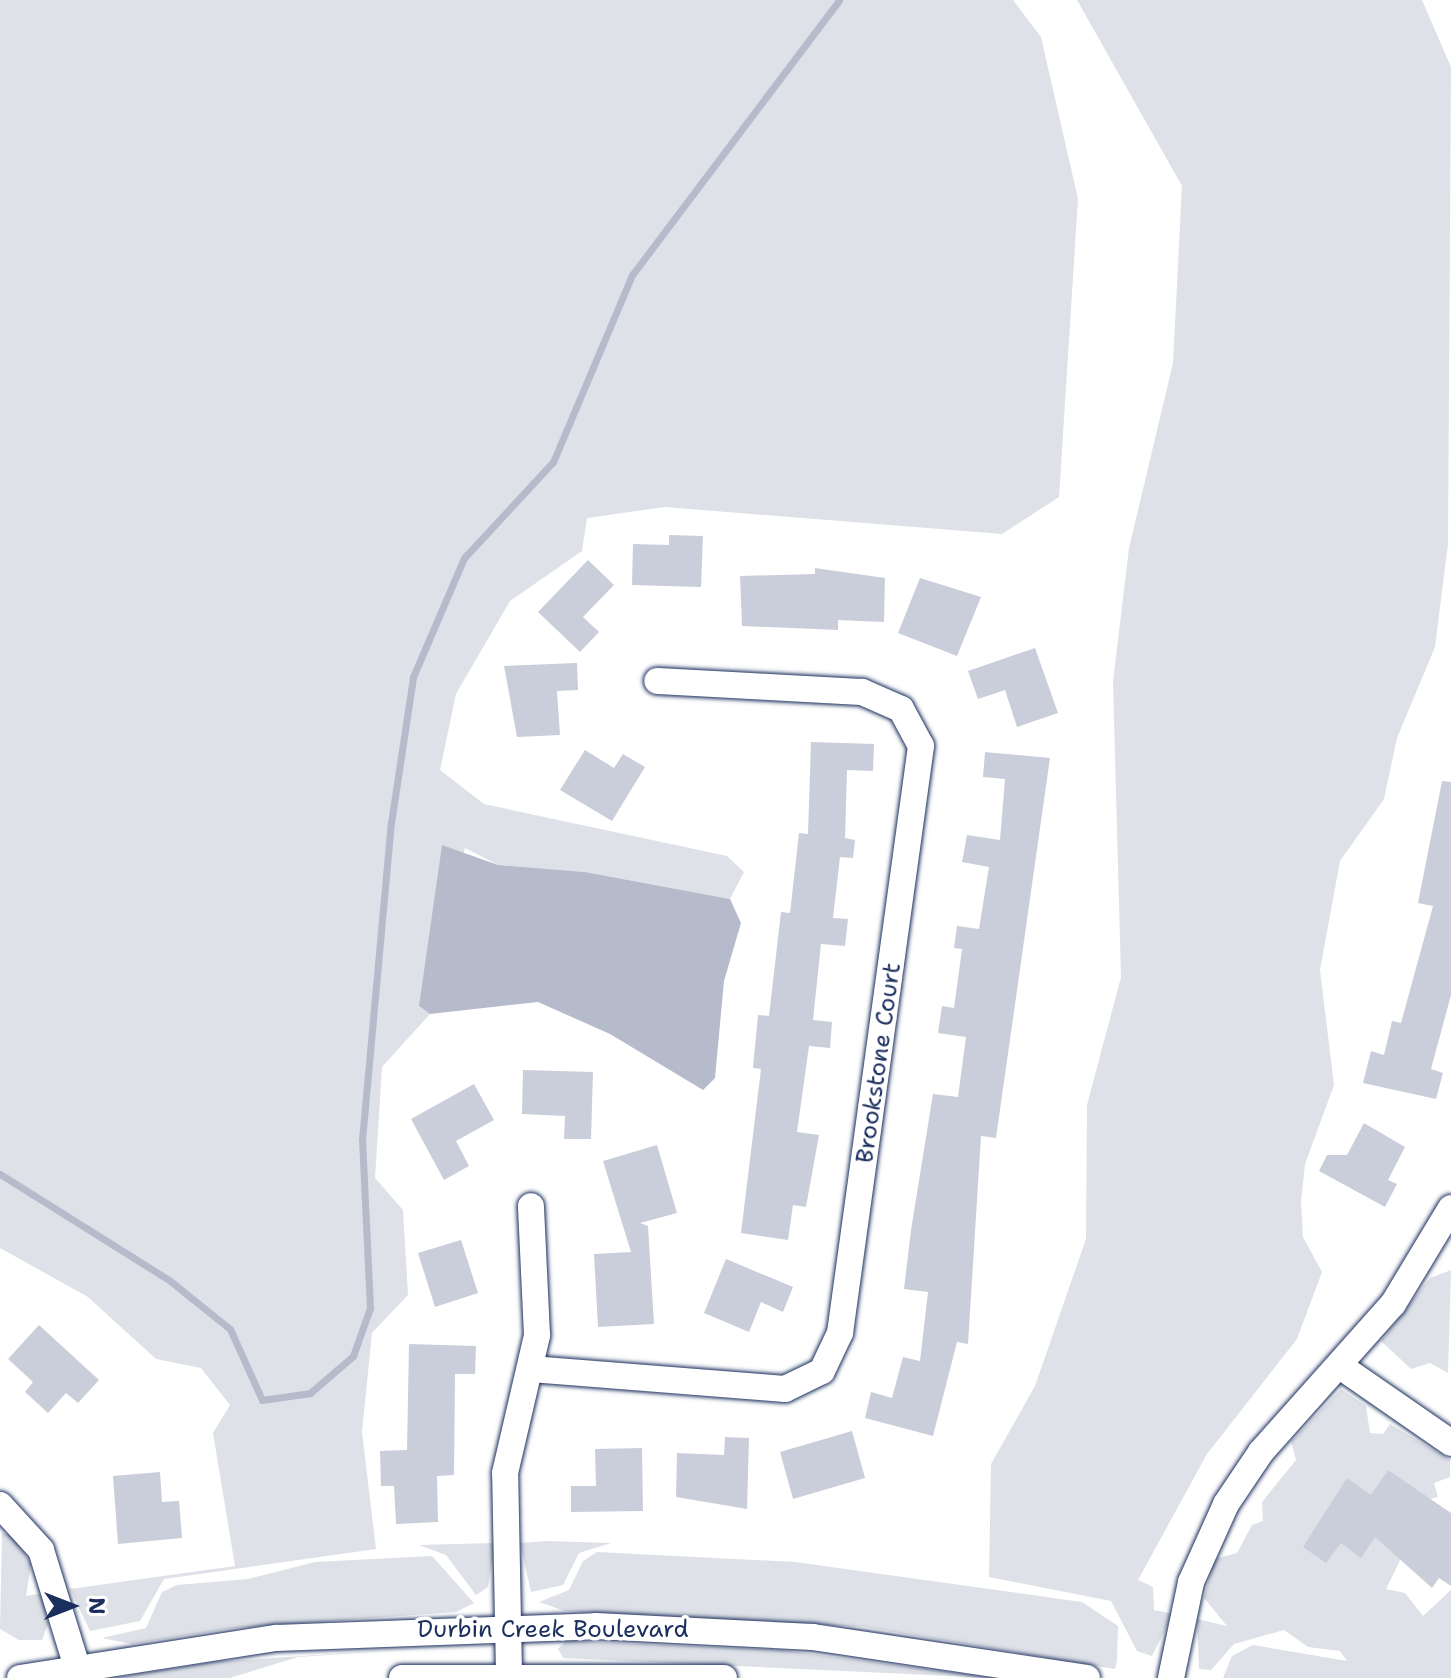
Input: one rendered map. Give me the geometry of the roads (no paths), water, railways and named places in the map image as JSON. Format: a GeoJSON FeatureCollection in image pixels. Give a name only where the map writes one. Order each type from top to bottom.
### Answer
{"type":"FeatureCollection","features":[{"type":"Feature","properties":{"kind":"street","name":"Brookstone Court"},"geometry":{"type":"LineString","coordinates":[[531,1369],[785,1389],[822,1371],[840,1333],[921,746],[901,709],[862,692],[657,681]]}},
{"type":"Feature","properties":{"kind":"street"},"geometry":{"type":"LineString","coordinates":[[509,1674],[507,1444],[531,1369],[538,1304],[531,1206]]}},
{"type":"Feature","properties":{"kind":"street"},"geometry":{"type":"LineString","coordinates":[[1171,1678],[1191,1582],[1212,1529],[1261,1452],[1393,1304],[1451,1208]]}},
{"type":"Feature","properties":{"kind":"street"},"geometry":{"type":"LineString","coordinates":[[1340,1366],[1451,1443]]}},
{"type":"Feature","properties":{"kind":"street"},"geometry":{"type":"LineString","coordinates":[[0,1505],[41,1550],[77,1667]]}},
{"type":"Feature","properties":{"kind":"street","name":"Durbin Creek Boulevard"},"geometry":{"type":"LineString","coordinates":[[20,1678],[276,1638],[508,1627],[799,1636],[1087,1678]]}},
{"type":"Feature","properties":{"kind":"street","name":"Durbin Creek Boulevard"},"geometry":{"type":"LineString","coordinates":[[402,1678],[509,1674],[724,1678]]}},
{"type":"Feature","properties":{"kind":"water"},"geometry":{"type":"Polygon","coordinates":[[[442,845],[498,865],[585,872],[730,899],[741,923],[724,981],[715,1078],[703,1090],[610,1034],[538,1002],[430,1014],[419,1006],[442,845]]]}},
{"type":"Feature","properties":{"kind":"waterway"},"geometry":{"type":"LineString","coordinates":[[0,1174],[169,1280],[230,1329],[262,1400],[310,1393],[353,1356],[370,1308],[362,1140],[391,823],[413,677],[464,558],[553,462],[632,275],[839,0]]}}]}
